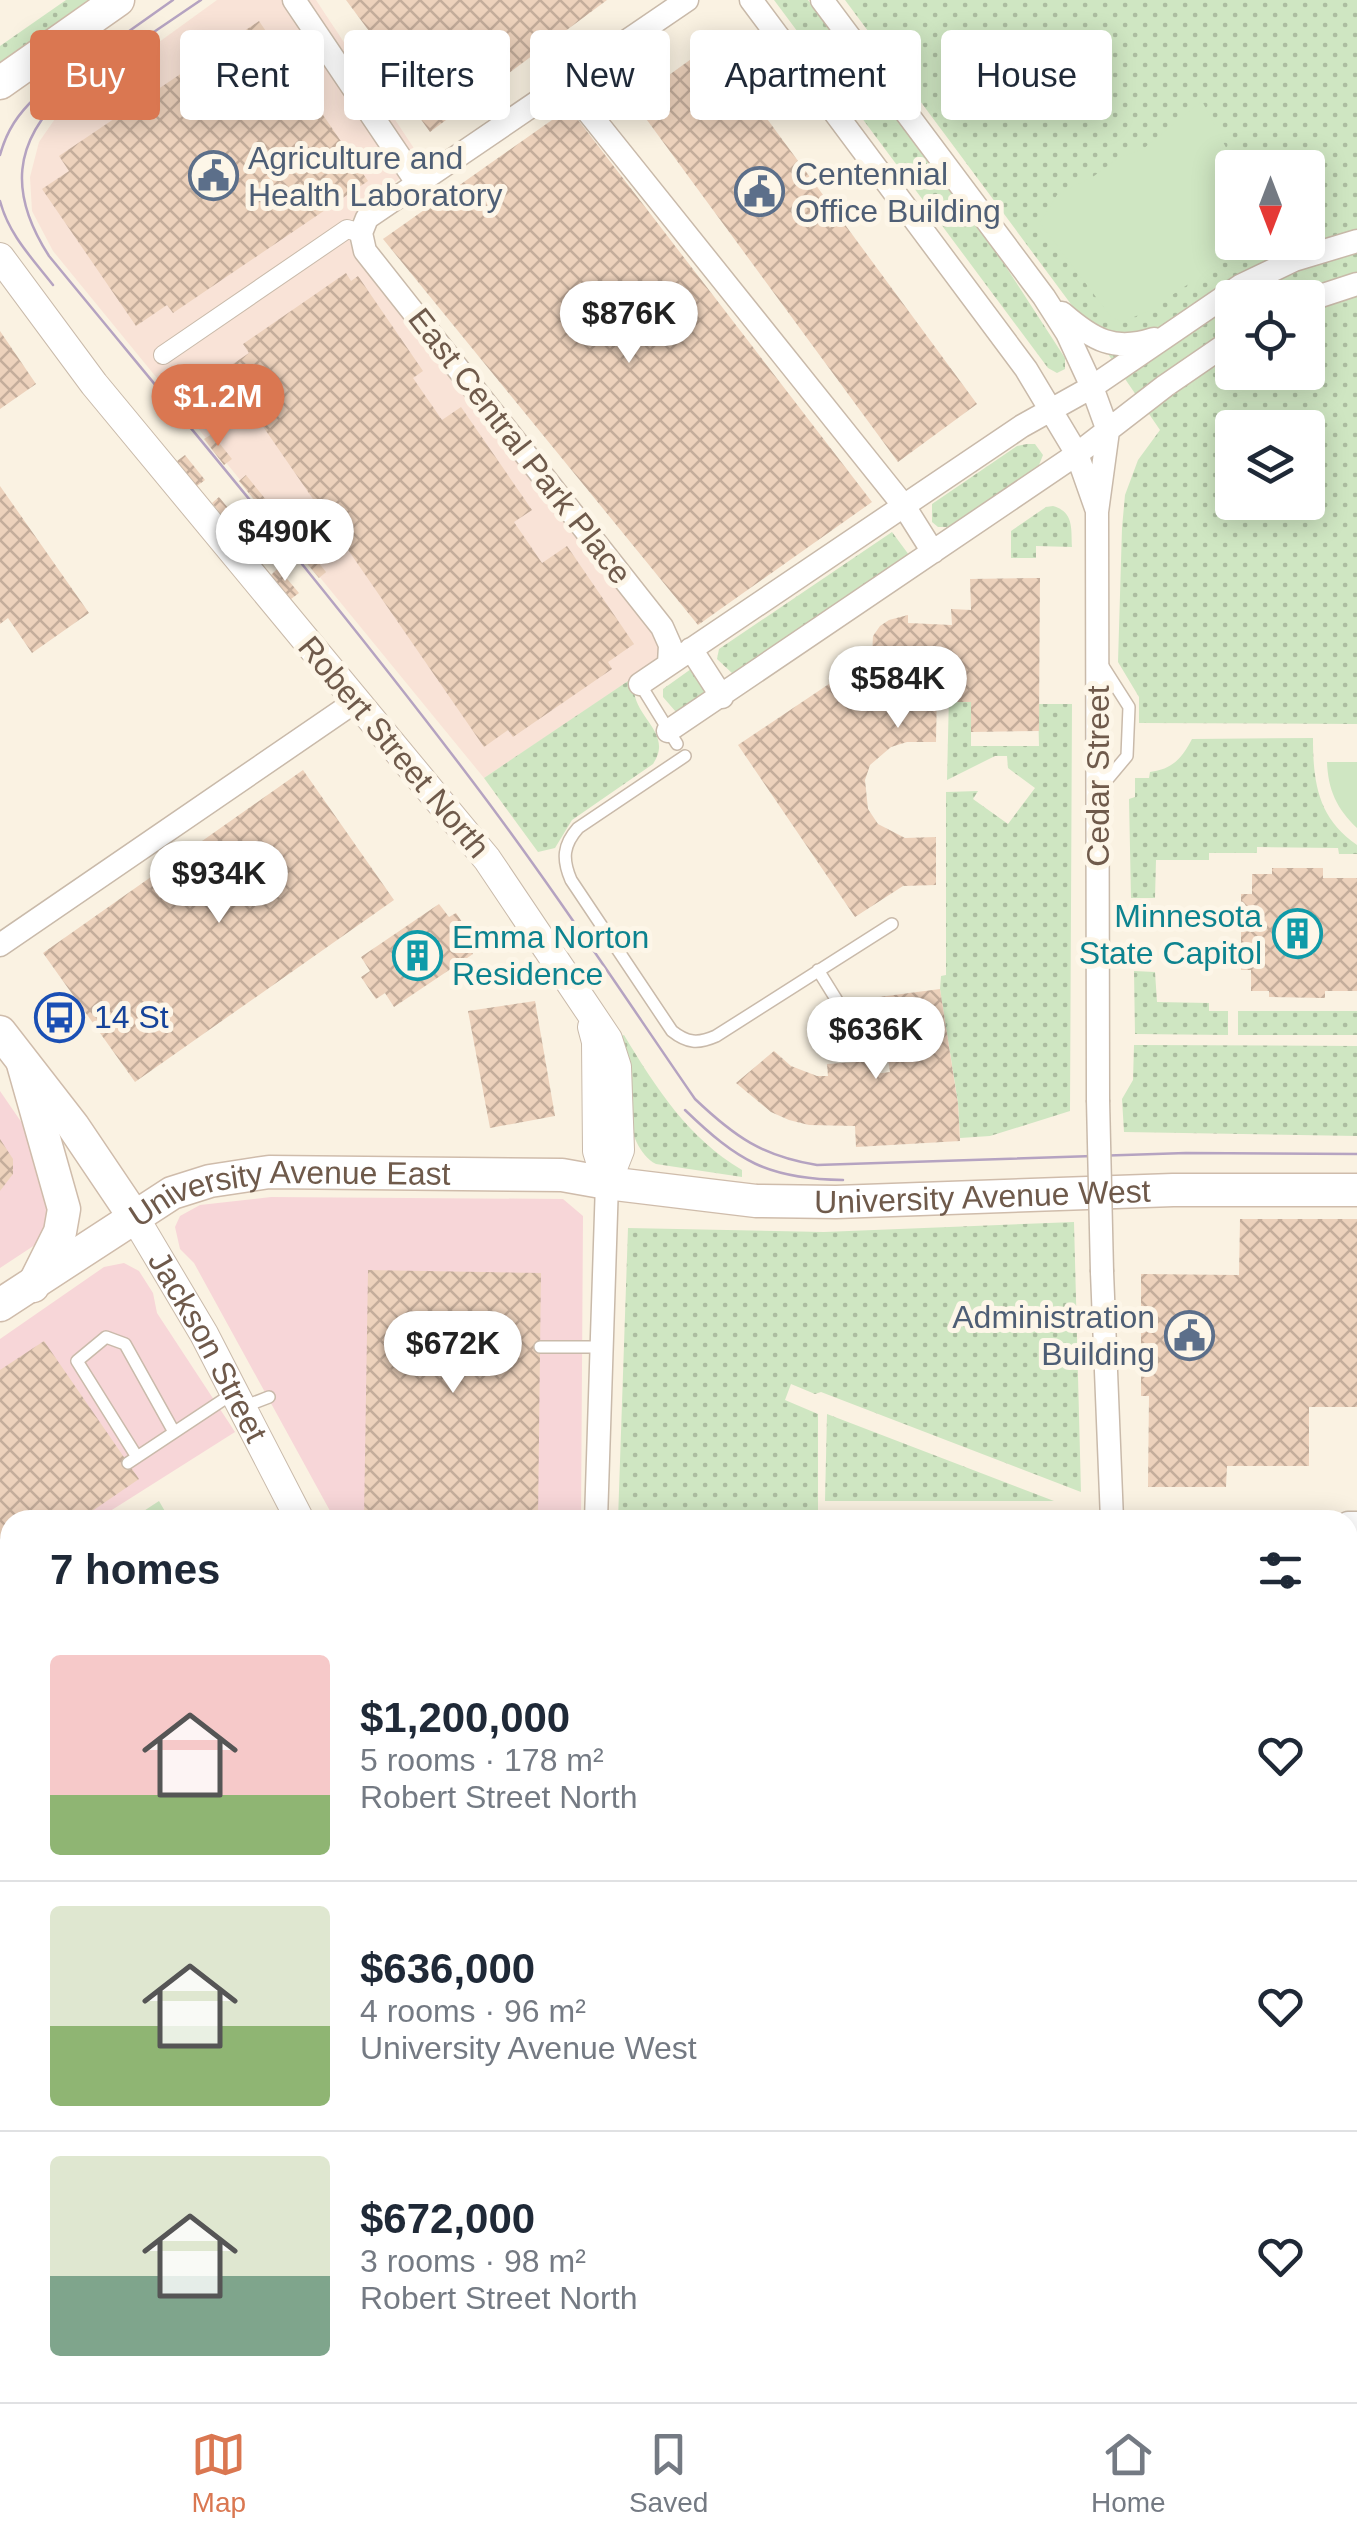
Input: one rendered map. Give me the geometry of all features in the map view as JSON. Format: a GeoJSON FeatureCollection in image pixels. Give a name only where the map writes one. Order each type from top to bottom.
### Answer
{"type":"FeatureCollection","features":[{"type":"Feature","properties":{"kind":"main road"},"geometry":{"type":"LineString","coordinates":[[0,83],[118,0]]}},
{"type":"Feature","properties":{"kind":"main road","name":"Jackson Street"},"geometry":{"type":"LineString","coordinates":[[0,1032],[83,1139],[135,1218]]}},
{"type":"Feature","properties":{"kind":"main road"},"geometry":{"type":"LineString","coordinates":[[24,1064],[64,1209],[60,1232],[32,1287]]}},
{"type":"Feature","properties":{"kind":"main road","name":"University Avenue East"},"geometry":{"type":"LineString","coordinates":[[0,1305],[172,1194],[210,1180],[269,1172],[562,1175],[606,1184]]}},
{"type":"Feature","properties":{"kind":"main road","name":"University Avenue West"},"geometry":{"type":"LineString","coordinates":[[606,1184],[756,1201],[804,1202],[1173,1190],[1357,1190]]}},
{"type":"Feature","properties":{"kind":"street"},"geometry":{"type":"LineString","coordinates":[[294,0],[418,184]]}},
{"type":"Feature","properties":{"kind":"street"},"geometry":{"type":"LineString","coordinates":[[643,30],[687,0]]}},
{"type":"Feature","properties":{"kind":"street","name":"Cedar Street"},"geometry":{"type":"LineString","coordinates":[[751,0],[1026,369],[1077,454],[1097,512]]}},
{"type":"Feature","properties":{"kind":"street","name":"Cedar Street"},"geometry":{"type":"LineString","coordinates":[[822,0],[1044,297],[1092,387],[1108,432],[1097,512],[1098,1100],[1112,1510]]}},
{"type":"Feature","properties":{"kind":"street"},"geometry":{"type":"LineString","coordinates":[[163,355],[347,230],[360,233],[367,218],[530,108]]}},
{"type":"Feature","properties":{"kind":"street"},"geometry":{"type":"LineString","coordinates":[[594,120],[904,506],[932,552]]}},
{"type":"Feature","properties":{"kind":"street","name":"East Central Park Place"},"geometry":{"type":"LineString","coordinates":[[360,233],[365,251],[662,627],[670,645],[669,664]]}},
{"type":"Feature","properties":{"kind":"street"},"geometry":{"type":"LineString","coordinates":[[640,684],[1050,409],[1092,387],[1214,302],[1266,272],[1357,241]]}},
{"type":"Feature","properties":{"kind":"street","name":"Robert Street North"},"geometry":{"type":"LineString","coordinates":[[0,257],[94,384],[488,859],[588,1012],[596,1042],[597,1150],[606,1184],[596,1510]]}},
{"type":"Feature","properties":{"kind":"street"},"geometry":{"type":"LineString","coordinates":[[1325,294],[1357,284]]}},
{"type":"Feature","properties":{"kind":"street"},"geometry":{"type":"LineString","coordinates":[[1044,297],[1082,330],[1104,342],[1131,346],[1167,335]]}},
{"type":"Feature","properties":{"kind":"street"},"geometry":{"type":"LineString","coordinates":[[677,744],[722,697],[1077,454],[1215,352]]}},
{"type":"Feature","properties":{"kind":"street"},"geometry":{"type":"LineString","coordinates":[[691,650],[722,697]]}},
{"type":"Feature","properties":{"kind":"street"},"geometry":{"type":"LineString","coordinates":[[0,945],[356,701]]}},
{"type":"Feature","properties":{"kind":"street","name":"Jackson Street"},"geometry":{"type":"LineString","coordinates":[[135,1218],[249,1399],[296,1510]]}},
{"type":"Feature","properties":{"kind":"lane"},"geometry":{"type":"LineString","coordinates":[[640,684],[677,744],[578,828],[564,852],[570,880],[672,1031],[684,1040],[701,1042],[716,1036],[892,924]]}},
{"type":"Feature","properties":{"kind":"lane"},"geometry":{"type":"LineString","coordinates":[[818,970],[849,1020]]}},
{"type":"Feature","properties":{"kind":"lane"},"geometry":{"type":"LineString","coordinates":[[174,1432],[124,1344],[106,1337],[77,1361],[133,1460],[174,1432],[249,1399]]}},
{"type":"Feature","properties":{"kind":"lane"},"geometry":{"type":"LineString","coordinates":[[540,1347],[600,1347]]}},
{"type":"Feature","properties":{"kind":"shaded area"},"geometry":{"type":"Polygon","coordinates":[[[217,0],[316,0],[344,42],[344,120],[395,120],[423,162],[359,208],[351,222],[354,254],[665,642],[663,658],[484,778],[53,251],[32,211],[30,177],[39,142],[54,120],[160,120],[160,41],[217,0]]]}},
{"type":"Feature","properties":{"kind":"shaded area"},"geometry":{"type":"Polygon","coordinates":[[[0,1091],[35,1142],[51,1192],[44,1239],[0,1268],[0,1091]]]}},
{"type":"Feature","properties":{"kind":"shaded area"},"geometry":{"type":"Polygon","coordinates":[[[271,1197],[563,1199],[583,1216],[581,1510],[330,1510],[194,1263],[180,1249],[175,1227],[180,1216],[200,1205],[271,1197]]]}},
{"type":"Feature","properties":{"kind":"shaded area"},"geometry":{"type":"Polygon","coordinates":[[[124,1263],[139,1271],[153,1293],[157,1313],[235,1432],[112,1510],[0,1510],[0,1339],[104,1267],[124,1263]]]}},
{"type":"Feature","properties":{"kind":"green space"},"geometry":{"type":"Polygon","coordinates":[[[66,0],[100,0],[56,30],[30,30],[30,48],[0,68],[0,46],[66,0]]]}},
{"type":"Feature","properties":{"kind":"green space"},"geometry":{"type":"Polygon","coordinates":[[[774,0],[808,0],[830,30],[796,30],[774,0]]]}},
{"type":"Feature","properties":{"kind":"green space"},"geometry":{"type":"Polygon","coordinates":[[[845,0],[1357,0],[1357,724],[1139,723],[1139,697],[1118,662],[1122,528],[1125,495],[1138,460],[1160,430],[921,102],[921,30],[867,30],[845,0]]]}},
{"type":"Feature","properties":{"kind":"green space"},"geometry":{"type":"Polygon","coordinates":[[[1202,101],[1227,150],[1215,150],[1215,260],[1224,260],[1148,311],[1122,322],[1111,317],[1040,223],[1057,195],[1118,158],[1143,149],[1202,101]]]}},
{"type":"Feature","properties":{"kind":"green space"},"geometry":{"type":"Polygon","coordinates":[[[863,120],[898,120],[999,256],[1065,358],[1065,369],[1057,373],[1048,368],[863,120]]]}},
{"type":"Feature","properties":{"kind":"green space"},"geometry":{"type":"Polygon","coordinates":[[[1035,444],[1043,455],[1037,470],[952,527],[938,527],[932,522],[932,504],[1017,446],[1035,444]]]}},
{"type":"Feature","properties":{"kind":"green space"},"geometry":{"type":"Polygon","coordinates":[[[1053,506],[1068,517],[1072,547],[1036,546],[1036,558],[1011,558],[1011,531],[1053,506]]]}},
{"type":"Feature","properties":{"kind":"green space"},"geometry":{"type":"Polygon","coordinates":[[[892,532],[909,555],[733,674],[717,659],[719,649],[892,532]]]}},
{"type":"Feature","properties":{"kind":"green space"},"geometry":{"type":"Polygon","coordinates":[[[691,669],[709,692],[676,712],[663,697],[663,689],[691,669]]]}},
{"type":"Feature","properties":{"kind":"green space"},"geometry":{"type":"Polygon","coordinates":[[[637,675],[636,700],[658,741],[659,752],[653,764],[572,820],[555,848],[538,852],[484,778],[637,675]]]}},
{"type":"Feature","properties":{"kind":"green space"},"geometry":{"type":"Polygon","coordinates":[[[937,688],[953,688],[954,702],[971,702],[971,746],[1039,746],[1038,704],[1072,704],[1070,1111],[990,1136],[960,1138],[940,989],[941,976],[946,975],[946,792],[978,791],[973,799],[1008,824],[1035,788],[1008,768],[1007,756],[995,756],[947,780],[949,695],[936,694],[937,688]]]}},
{"type":"Feature","properties":{"kind":"green space"},"geometry":{"type":"Polygon","coordinates":[[[1313,738],[1320,798],[1334,823],[1357,845],[1357,854],[1339,854],[1338,848],[1257,847],[1257,853],[1209,853],[1209,860],[1156,860],[1155,898],[1131,898],[1129,799],[1135,797],[1135,778],[1149,778],[1150,772],[1171,765],[1192,739],[1313,738]]]}},
{"type":"Feature","properties":{"kind":"green space"},"geometry":{"type":"Polygon","coordinates":[[[1327,762],[1357,762],[1357,828],[1335,798],[1327,762]]]}},
{"type":"Feature","properties":{"kind":"green space"},"geometry":{"type":"Polygon","coordinates":[[[1134,971],[1155,972],[1157,1002],[1209,1003],[1209,1011],[1228,1011],[1228,1035],[1135,1034],[1134,971]]]}},
{"type":"Feature","properties":{"kind":"green space"},"geometry":{"type":"Polygon","coordinates":[[[1238,1011],[1357,1011],[1357,1035],[1238,1035],[1238,1011]]]}},
{"type":"Feature","properties":{"kind":"green space"},"geometry":{"type":"Polygon","coordinates":[[[624,1035],[689,1127],[742,1170],[742,1177],[656,1164],[645,1155],[636,1141],[626,1107],[619,1037],[624,1035]]]}},
{"type":"Feature","properties":{"kind":"green space"},"geometry":{"type":"Polygon","coordinates":[[[1134,1045],[1357,1046],[1357,1136],[1124,1132],[1122,1099],[1133,1080],[1134,1045]]]}},
{"type":"Feature","properties":{"kind":"green space"},"geometry":{"type":"Polygon","coordinates":[[[1074,1222],[1081,1492],[791,1384],[785,1400],[818,1414],[818,1510],[618,1510],[628,1228],[824,1232],[1074,1222]]]}},
{"type":"Feature","properties":{"kind":"green space"},"geometry":{"type":"Polygon","coordinates":[[[827,1414],[1054,1501],[825,1501],[827,1414]]]}},
{"type":"Feature","properties":{"kind":"green space"},"geometry":{"type":"Polygon","coordinates":[[[159,1501],[164,1510],[145,1510],[159,1501]]]}},
{"type":"Feature","properties":{"kind":"building"},"geometry":{"type":"Polygon","coordinates":[[[346,0],[607,0],[567,30],[530,30],[530,57],[510,72],[510,30],[368,30],[346,0]]]}},
{"type":"Feature","properties":{"kind":"building","name":"Agriculture and Health Laboratory"},"geometry":{"type":"Polygon","coordinates":[[[259,21],[265,30],[246,30],[259,21]]]}},
{"type":"Feature","properties":{"kind":"building","name":"Centennial Office Building"},"geometry":{"type":"Polygon","coordinates":[[[690,60],[690,120],[768,120],[977,404],[898,462],[647,120],[670,120],[670,74],[690,60]]]}},
{"type":"Feature","properties":{"kind":"building","name":"Agriculture and Health Laboratory"},"geometry":{"type":"Polygon","coordinates":[[[180,74],[180,120],[324,120],[324,116],[368,181],[173,313],[167,305],[136,326],[42,189],[69,171],[59,156],[112,120],[160,120],[160,88],[180,74]]]}},
{"type":"Feature","properties":{"kind":"building"},"geometry":{"type":"Polygon","coordinates":[[[421,120],[446,120],[430,132],[421,120]]]}},
{"type":"Feature","properties":{"kind":"building"},"geometry":{"type":"Polygon","coordinates":[[[552,120],[578,120],[872,502],[698,625],[383,239],[552,120]]]}},
{"type":"Feature","properties":{"kind":"building"},"geometry":{"type":"Polygon","coordinates":[[[346,273],[351,281],[358,276],[423,371],[413,378],[442,420],[461,407],[532,510],[514,522],[542,563],[567,546],[634,644],[608,662],[612,669],[513,737],[508,730],[484,747],[224,370],[249,353],[243,344],[346,273]]]}},
{"type":"Feature","properties":{"kind":"building"},"geometry":{"type":"Polygon","coordinates":[[[0,331],[36,384],[0,409],[0,331]]]}},
{"type":"Feature","properties":{"kind":"building"},"geometry":{"type":"Polygon","coordinates":[[[212,434],[232,459],[224,465],[204,439],[212,434]]]}},
{"type":"Feature","properties":{"kind":"building"},"geometry":{"type":"Polygon","coordinates":[[[185,455],[205,480],[197,486],[177,461],[185,455]]]}},
{"type":"Feature","properties":{"kind":"building"},"geometry":{"type":"Polygon","coordinates":[[[246,475],[292,532],[285,538],[239,481],[246,475]]]}},
{"type":"Feature","properties":{"kind":"building"},"geometry":{"type":"Polygon","coordinates":[[[0,486],[89,613],[32,653],[8,618],[0,624],[0,486]]]}},
{"type":"Feature","properties":{"kind":"building"},"geometry":{"type":"Polygon","coordinates":[[[219,497],[265,553],[258,559],[212,503],[219,497]]]}},
{"type":"Feature","properties":{"kind":"building"},"geometry":{"type":"Polygon","coordinates":[[[306,547],[326,572],[319,578],[298,553],[306,547]]]}},
{"type":"Feature","properties":{"kind":"building"},"geometry":{"type":"Polygon","coordinates":[[[278,568],[299,593],[291,599],[271,575],[278,568]]]}},
{"type":"Feature","properties":{"kind":"building"},"geometry":{"type":"Polygon","coordinates":[[[1040,578],[1039,731],[971,732],[971,702],[954,702],[953,688],[937,688],[936,742],[907,742],[891,747],[870,765],[865,780],[868,809],[878,824],[905,838],[936,837],[936,885],[903,886],[855,917],[738,745],[872,655],[873,636],[889,620],[908,615],[908,623],[952,625],[951,609],[971,610],[970,579],[1040,578]]]}},
{"type":"Feature","properties":{"kind":"building"},"geometry":{"type":"Polygon","coordinates":[[[303,770],[394,900],[135,1082],[43,953],[303,770]]]}},
{"type":"Feature","properties":{"kind":"building","name":"Minnesota State Capitol"},"geometry":{"type":"Polygon","coordinates":[[[1272,868],[1323,868],[1323,878],[1357,878],[1357,991],[1325,991],[1325,998],[1269,997],[1269,991],[1251,991],[1251,970],[1241,970],[1241,894],[1252,894],[1252,874],[1272,874],[1272,868]]]}},
{"type":"Feature","properties":{"kind":"building","name":"Emma Norton Residence"},"geometry":{"type":"Polygon","coordinates":[[[439,904],[449,917],[456,913],[470,934],[462,939],[473,954],[394,1007],[385,993],[376,999],[361,977],[370,971],[361,957],[439,904]]]}},
{"type":"Feature","properties":{"kind":"building"},"geometry":{"type":"Polygon","coordinates":[[[940,989],[960,1141],[856,1147],[855,1126],[809,1125],[789,1120],[771,1112],[736,1083],[774,1051],[791,1066],[817,1076],[828,1076],[827,1064],[872,1061],[873,1074],[890,1072],[879,997],[940,989]]]}},
{"type":"Feature","properties":{"kind":"building"},"geometry":{"type":"Polygon","coordinates":[[[535,1001],[555,1116],[490,1128],[468,1011],[535,1001]]]}},
{"type":"Feature","properties":{"kind":"building"},"geometry":{"type":"Polygon","coordinates":[[[0,1139],[13,1159],[13,1174],[0,1191],[0,1139]]]}},
{"type":"Feature","properties":{"kind":"building"},"geometry":{"type":"Polygon","coordinates":[[[1240,1219],[1357,1219],[1357,1407],[1309,1407],[1309,1466],[1227,1466],[1226,1487],[1148,1487],[1149,1396],[1141,1396],[1141,1274],[1239,1275],[1240,1219]]]}},
{"type":"Feature","properties":{"kind":"building"},"geometry":{"type":"Polygon","coordinates":[[[368,1270],[541,1273],[538,1510],[364,1510],[368,1270]]]}},
{"type":"Feature","properties":{"kind":"building"},"geometry":{"type":"Polygon","coordinates":[[[44,1341],[139,1479],[94,1510],[0,1510],[0,1370],[44,1341]]]}},
{"type":"Feature","properties":{"kind":"tram line"},"geometry":{"type":"LineString","coordinates":[[0,155],[14,123],[36,97],[173,0]]}},
{"type":"Feature","properties":{"kind":"tram line"},"geometry":{"type":"LineString","coordinates":[[201,0],[67,91],[49,110],[35,130],[22,169],[27,211],[36,233],[49,256],[317,582],[473,782],[695,1099],[750,1143],[817,1165],[1186,1153],[1357,1154]]}},
{"type":"Feature","properties":{"kind":"tram line"},"geometry":{"type":"LineString","coordinates":[[0,201],[15,235],[53,285]]}},
{"type":"Feature","properties":{"kind":"tram line"},"geometry":{"type":"LineString","coordinates":[[685,1110],[721,1142],[755,1164],[794,1176],[843,1180]]}},
{"type":"Feature","properties":{"kind":"place","name":"Agriculture and Health Laboratory"},"geometry":{"type":"Point","coordinates":[213,176]}},
{"type":"Feature","properties":{"kind":"place","name":"Centennial Office Building"},"geometry":{"type":"Point","coordinates":[760,192]}},
{"type":"Feature","properties":{"kind":"place","name":"Minnesota State Capitol"},"geometry":{"type":"Point","coordinates":[1297,934]}},
{"type":"Feature","properties":{"kind":"place","name":"Emma Norton Residence"},"geometry":{"type":"Point","coordinates":[417,955]}},
{"type":"Feature","properties":{"kind":"place","name":"14 St"},"geometry":{"type":"Point","coordinates":[59,1017]}},
{"type":"Feature","properties":{"kind":"place","name":"Administration Building"},"geometry":{"type":"Point","coordinates":[1190,1335]}}]}
